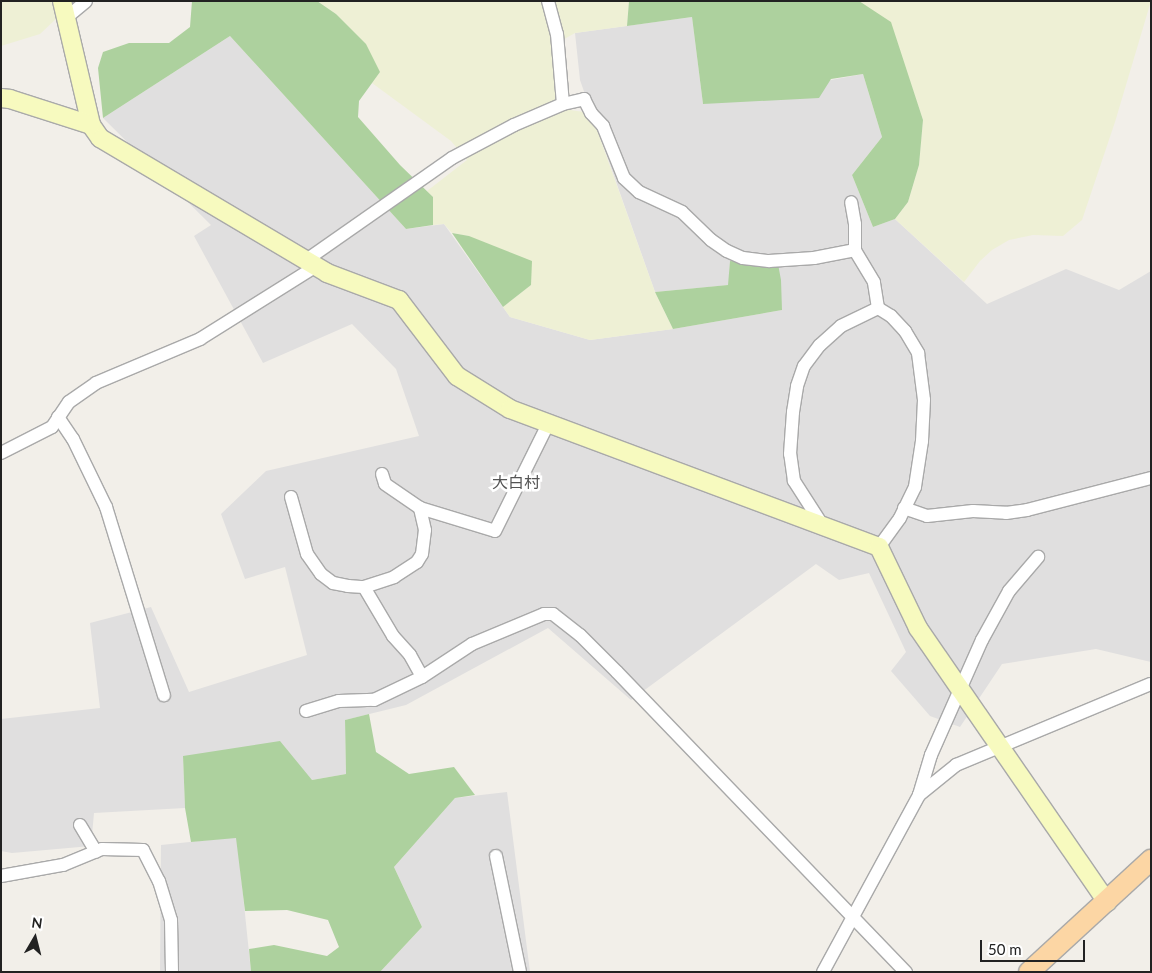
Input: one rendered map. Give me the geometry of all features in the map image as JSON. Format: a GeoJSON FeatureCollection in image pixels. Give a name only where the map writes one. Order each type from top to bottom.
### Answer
{"type":"FeatureCollection","features":[{"type":"Feature","properties":{"kind":"main road"},"geometry":{"type":"LineString","coordinates":[[1029,972],[1151,860]]}},
{"type":"Feature","properties":{"kind":"street"},"geometry":{"type":"LineString","coordinates":[[86,1],[64,10],[91,125],[100,138],[310,264],[400,300],[458,376],[510,409],[879,547],[918,628],[1107,902]]}},
{"type":"Feature","properties":{"kind":"street"},"geometry":{"type":"LineString","coordinates":[[548,1],[557,34],[563,104]]}},
{"type":"Feature","properties":{"kind":"street"},"geometry":{"type":"LineString","coordinates":[[1,98],[91,125]]}},
{"type":"Feature","properties":{"kind":"street"},"geometry":{"type":"LineString","coordinates":[[1,453],[52,427],[69,402],[96,383],[200,339],[310,264],[452,158],[514,124],[563,104],[584,99],[591,113],[602,126],[624,178],[639,192],[682,212],[711,240],[727,251],[743,258],[769,261],[814,258],[855,250]]}},
{"type":"Feature","properties":{"kind":"street"},"geometry":{"type":"LineString","coordinates":[[852,202],[855,224],[855,250],[874,282],[878,308],[891,316],[905,331],[918,353],[922,374],[924,400],[922,441],[915,487],[879,547]]}},
{"type":"Feature","properties":{"kind":"street"},"geometry":{"type":"LineString","coordinates":[[824,528],[794,481],[790,454],[797,386],[804,366],[820,345],[841,326],[878,308]]}},
{"type":"Feature","properties":{"kind":"street"},"geometry":{"type":"LineString","coordinates":[[58,417],[73,439],[106,507],[164,695]]}},
{"type":"Feature","properties":{"kind":"street"},"geometry":{"type":"LineString","coordinates":[[382,474],[385,484],[420,508],[496,531],[548,424]]}},
{"type":"Feature","properties":{"kind":"street"},"geometry":{"type":"LineString","coordinates":[[904,508],[927,516],[973,511],[1006,513],[1035,508],[1151,478]]}},
{"type":"Feature","properties":{"kind":"street"},"geometry":{"type":"LineString","coordinates":[[291,497],[307,554],[321,574],[333,583],[364,587],[394,577],[417,562],[422,554],[425,530],[420,508]]}},
{"type":"Feature","properties":{"kind":"street"},"geometry":{"type":"LineString","coordinates":[[823,972],[855,917],[919,795],[931,754],[982,640],[1009,591],[1038,557]]}},
{"type":"Feature","properties":{"kind":"street"},"geometry":{"type":"LineString","coordinates":[[364,587],[393,636],[410,655],[422,677]]}},
{"type":"Feature","properties":{"kind":"street"},"geometry":{"type":"LineString","coordinates":[[306,711],[340,701],[374,700],[422,677],[472,644],[544,614],[553,614],[580,634],[906,972]]}},
{"type":"Feature","properties":{"kind":"street"},"geometry":{"type":"LineString","coordinates":[[919,795],[956,765],[1001,748],[1151,684]]}},
{"type":"Feature","properties":{"kind":"street"},"geometry":{"type":"LineString","coordinates":[[80,825],[96,852]]}},
{"type":"Feature","properties":{"kind":"street"},"geometry":{"type":"LineString","coordinates":[[1,876],[63,865],[102,849],[143,850],[159,881],[171,920],[172,972]]}},
{"type":"Feature","properties":{"kind":"street"},"geometry":{"type":"LineString","coordinates":[[496,856],[520,972]]}},
{"type":"Feature","properties":{"kind":"shaded area"},"geometry":{"type":"Polygon","coordinates":[[[692,17],[703,104],[863,74],[882,137],[852,175],[873,227],[895,219],[987,304],[1066,269],[1119,290],[1151,271],[1151,662],[1096,649],[1002,664],[960,727],[930,716],[891,671],[906,652],[869,573],[839,580],[816,564],[631,700],[548,628],[406,705],[345,720],[346,774],[312,780],[183,756],[185,808],[94,813],[91,846],[12,853],[1,851],[1,719],[100,708],[90,623],[151,607],[189,692],[307,655],[285,567],[245,579],[221,514],[266,471],[419,436],[396,369],[352,324],[263,363],[194,236],[211,225],[103,118],[230,36],[406,229],[444,224],[510,317],[590,340],[673,329],[782,310],[730,261],[729,285],[655,292],[580,80],[575,33],[692,17]]]}},
{"type":"Feature","properties":{"kind":"shaded area"},"geometry":{"type":"Polygon","coordinates":[[[507,792],[530,972],[380,972],[422,927],[394,867],[455,798],[507,792]]]}},
{"type":"Feature","properties":{"kind":"shaded area"},"geometry":{"type":"Polygon","coordinates":[[[237,837],[251,972],[160,972],[161,845],[237,837]]]}},
{"type":"Feature","properties":{"kind":"green space"},"geometry":{"type":"Polygon","coordinates":[[[1,1],[53,1],[57,18],[40,34],[1,46],[1,1]]]}},
{"type":"Feature","properties":{"kind":"green space"},"geometry":{"type":"Polygon","coordinates":[[[192,1],[317,1],[336,14],[366,44],[380,72],[359,101],[358,117],[400,165],[433,197],[433,225],[406,229],[230,36],[103,118],[98,68],[103,52],[129,43],[169,43],[190,27],[192,1]]]}},
{"type":"Feature","properties":{"kind":"green space"},"geometry":{"type":"Polygon","coordinates":[[[317,1],[629,1],[627,26],[575,33],[552,46],[555,92],[570,110],[591,113],[655,292],[673,329],[590,340],[510,317],[503,307],[531,285],[469,236],[452,233],[444,224],[433,225],[433,197],[427,191],[467,160],[451,141],[372,83],[380,72],[336,14],[317,1]]]}},
{"type":"Feature","properties":{"kind":"green space"},"geometry":{"type":"Polygon","coordinates":[[[629,1],[859,1],[891,22],[923,120],[919,165],[908,202],[895,219],[873,227],[852,175],[882,137],[863,74],[831,79],[819,98],[703,104],[692,17],[627,26],[629,1]]]}},
{"type":"Feature","properties":{"kind":"green space"},"geometry":{"type":"Polygon","coordinates":[[[859,1],[1151,1],[1115,122],[1082,220],[1063,236],[1033,235],[1009,240],[992,250],[980,261],[964,282],[895,219],[908,202],[919,165],[923,120],[907,73],[859,1]]]}},
{"type":"Feature","properties":{"kind":"green space"},"geometry":{"type":"Polygon","coordinates":[[[452,233],[469,236],[532,261],[531,285],[503,307],[452,233]]]}},
{"type":"Feature","properties":{"kind":"green space"},"geometry":{"type":"Polygon","coordinates":[[[730,261],[778,264],[781,280],[782,310],[673,329],[655,292],[728,285],[730,261]]]}},
{"type":"Feature","properties":{"kind":"green space"},"geometry":{"type":"Polygon","coordinates":[[[369,714],[376,752],[409,774],[454,767],[475,795],[455,798],[394,867],[422,927],[380,972],[251,972],[249,949],[274,945],[327,956],[339,947],[328,920],[287,910],[245,911],[236,838],[191,842],[185,808],[183,756],[280,741],[312,780],[346,774],[345,720],[369,714]]]}},
{"type":"Feature","properties":{"kind":"district","name":"大白村"},"geometry":{"type":"Point","coordinates":[516,482]}}]}
